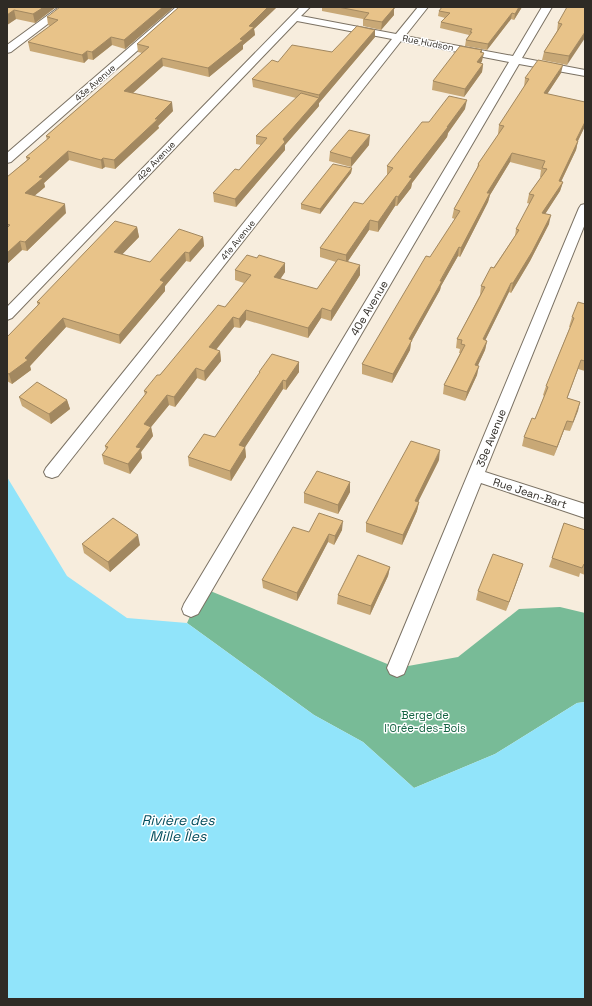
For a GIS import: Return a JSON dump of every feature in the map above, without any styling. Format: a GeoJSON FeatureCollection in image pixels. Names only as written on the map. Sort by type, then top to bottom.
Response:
{"type":"FeatureCollection","features":[{"type":"Feature","properties":{"kind":"street"},"geometry":{"type":"LineString","coordinates":[[7,50],[65,7]]}},
{"type":"Feature","properties":{"kind":"street","name":"43e Avenue"},"geometry":{"type":"LineString","coordinates":[[7,159],[182,7]]}},
{"type":"Feature","properties":{"kind":"street","name":"42e Avenue"},"geometry":{"type":"LineString","coordinates":[[7,315],[305,7]]}},
{"type":"Feature","properties":{"kind":"street","name":"41e Avenue"},"geometry":{"type":"LineString","coordinates":[[52,472],[423,7]]}},
{"type":"Feature","properties":{"kind":"street","name":"40e Avenue"},"geometry":{"type":"LineString","coordinates":[[191,609],[547,7]]}},
{"type":"Feature","properties":{"kind":"street","name":"Rue Hudson"},"geometry":{"type":"LineString","coordinates":[[294,18],[585,73]]}},
{"type":"Feature","properties":{"kind":"street","name":"39e Avenue"},"geometry":{"type":"LineString","coordinates":[[397,668],[585,208]]}},
{"type":"Feature","properties":{"kind":"street","name":"Rue Jean-Bart"},"geometry":{"type":"LineString","coordinates":[[476,475],[585,511]]}},
{"type":"Feature","properties":{"kind":"green space","name":"Berge de l'Orée-des-Bois"},"geometry":{"type":"Polygon","coordinates":[[[203,588],[397,668],[458,657],[519,609],[560,607],[585,613],[585,702],[577,703],[495,754],[414,788],[363,742],[314,715],[187,623],[203,588]]]}},
{"type":"Feature","properties":{"kind":"water","name":"Rivière des Mille Îles"},"geometry":{"type":"Polygon","coordinates":[[[7,477],[67,576],[127,618],[187,623],[314,715],[363,742],[414,788],[495,754],[577,703],[585,702],[585,999],[7,999],[7,477]]]}},
{"type":"Feature","properties":{"kind":"building"},"geometry":{"type":"Polygon","coordinates":[[[7,7],[44,7],[33,14],[14,10],[7,15],[7,7]]]}},
{"type":"Feature","properties":{"kind":"building"},"geometry":{"type":"Polygon","coordinates":[[[60,7],[163,7],[124,40],[111,37],[92,52],[87,51],[82,55],[28,42],[58,20],[47,17],[60,7]]]}},
{"type":"Feature","properties":{"kind":"building"},"geometry":{"type":"Polygon","coordinates":[[[179,7],[268,7],[249,26],[254,27],[240,39],[243,40],[208,68],[162,58],[124,91],[172,102],[155,119],[158,119],[114,160],[103,158],[101,160],[68,151],[39,177],[43,178],[25,193],[65,204],[25,242],[20,241],[7,253],[7,228],[10,225],[7,224],[7,177],[30,158],[26,157],[50,137],[46,136],[149,47],[137,44],[179,7]]]}},
{"type":"Feature","properties":{"kind":"building"},"geometry":{"type":"Polygon","coordinates":[[[338,7],[394,8],[382,22],[364,19],[369,13],[338,7]]]}},
{"type":"Feature","properties":{"kind":"building"},"geometry":{"type":"Polygon","coordinates":[[[442,7],[519,7],[515,14],[512,13],[488,44],[466,40],[472,32],[470,32],[472,29],[441,22],[450,13],[439,11],[442,7]]]}},
{"type":"Feature","properties":{"kind":"building"},"geometry":{"type":"Polygon","coordinates":[[[567,7],[585,7],[585,32],[569,56],[544,52],[562,24],[558,23],[567,7]]]}},
{"type":"Feature","properties":{"kind":"building"},"geometry":{"type":"Polygon","coordinates":[[[357,26],[375,30],[319,95],[252,79],[272,60],[278,62],[292,45],[332,52],[357,26]]]}},
{"type":"Feature","properties":{"kind":"building"},"geometry":{"type":"Polygon","coordinates":[[[460,46],[482,50],[480,52],[484,53],[477,62],[483,64],[465,89],[433,81],[460,46]]]}},
{"type":"Feature","properties":{"kind":"building"},"geometry":{"type":"Polygon","coordinates":[[[538,60],[563,65],[544,93],[585,102],[585,122],[576,140],[578,141],[559,181],[563,182],[542,213],[551,215],[532,252],[513,283],[511,283],[483,339],[487,341],[475,365],[479,366],[467,392],[444,385],[465,345],[461,344],[462,340],[457,339],[485,287],[481,286],[491,267],[494,268],[519,230],[516,229],[534,195],[529,194],[547,169],[542,168],[545,161],[512,153],[487,193],[490,193],[461,248],[459,247],[440,281],[442,281],[409,339],[412,340],[393,374],[362,364],[426,256],[430,257],[460,211],[454,209],[479,165],[478,164],[504,126],[499,125],[529,79],[525,78],[538,60]]]}},
{"type":"Feature","properties":{"kind":"building"},"geometry":{"type":"Polygon","coordinates":[[[301,93],[319,98],[283,139],[285,142],[235,199],[213,193],[235,169],[239,170],[267,138],[256,136],[301,93]]]}},
{"type":"Feature","properties":{"kind":"building"},"geometry":{"type":"Polygon","coordinates":[[[449,96],[467,100],[409,177],[412,178],[398,197],[396,196],[378,222],[370,220],[346,255],[320,248],[354,202],[363,204],[393,168],[387,166],[422,122],[429,122],[449,96]]]}},
{"type":"Feature","properties":{"kind":"building"},"geometry":{"type":"Polygon","coordinates":[[[349,130],[370,135],[351,158],[330,152],[349,130]]]}},
{"type":"Feature","properties":{"kind":"building"},"geometry":{"type":"Polygon","coordinates":[[[333,164],[352,168],[320,209],[301,204],[333,164]]]}},
{"type":"Feature","properties":{"kind":"building"},"geometry":{"type":"Polygon","coordinates":[[[115,221],[137,227],[114,252],[150,262],[179,229],[203,237],[189,253],[185,252],[160,280],[164,282],[119,335],[63,318],[25,358],[28,360],[9,374],[7,373],[7,337],[40,303],[37,302],[115,221]]]}},
{"type":"Feature","properties":{"kind":"building"},"geometry":{"type":"Polygon","coordinates":[[[247,255],[257,258],[259,255],[285,263],[274,277],[317,289],[338,259],[360,265],[331,311],[322,308],[308,328],[246,310],[239,319],[233,317],[209,347],[220,351],[204,371],[196,368],[174,397],[167,395],[144,424],[151,427],[136,447],[141,448],[128,464],[102,455],[108,447],[105,446],[147,392],[144,391],[157,375],[160,375],[218,305],[225,307],[251,275],[235,270],[247,255]]]}},
{"type":"Feature","properties":{"kind":"building"},"geometry":{"type":"Polygon","coordinates":[[[578,302],[585,304],[585,361],[581,360],[567,398],[580,402],[573,422],[567,421],[557,447],[524,437],[532,418],[535,419],[548,387],[546,386],[574,318],[572,317],[578,302]]]}},
{"type":"Feature","properties":{"kind":"building"},"geometry":{"type":"Polygon","coordinates":[[[272,354],[299,362],[286,381],[283,380],[239,445],[245,447],[230,471],[188,457],[204,434],[215,437],[272,354]]]}},
{"type":"Feature","properties":{"kind":"building"},"geometry":{"type":"Polygon","coordinates":[[[37,382],[67,400],[49,414],[19,397],[37,382]]]}},
{"type":"Feature","properties":{"kind":"building"},"geometry":{"type":"Polygon","coordinates":[[[411,441],[440,450],[415,501],[419,502],[403,535],[366,523],[411,441]]]}},
{"type":"Feature","properties":{"kind":"building"},"geometry":{"type":"Polygon","coordinates":[[[317,471],[350,482],[338,505],[304,493],[317,471]]]}},
{"type":"Feature","properties":{"kind":"building"},"geometry":{"type":"Polygon","coordinates":[[[319,513],[343,521],[335,536],[329,534],[297,593],[262,580],[293,527],[309,532],[319,513]]]}},
{"type":"Feature","properties":{"kind":"building"},"geometry":{"type":"Polygon","coordinates":[[[113,518],[138,535],[108,562],[82,544],[113,518]]]}},
{"type":"Feature","properties":{"kind":"building"},"geometry":{"type":"Polygon","coordinates":[[[564,523],[585,530],[585,564],[582,568],[552,558],[564,523]]]}},
{"type":"Feature","properties":{"kind":"building"},"geometry":{"type":"Polygon","coordinates":[[[493,554],[523,564],[509,602],[478,591],[493,554]]]}},
{"type":"Feature","properties":{"kind":"building"},"geometry":{"type":"Polygon","coordinates":[[[358,555],[390,567],[371,606],[338,595],[358,555]]]}}]}
